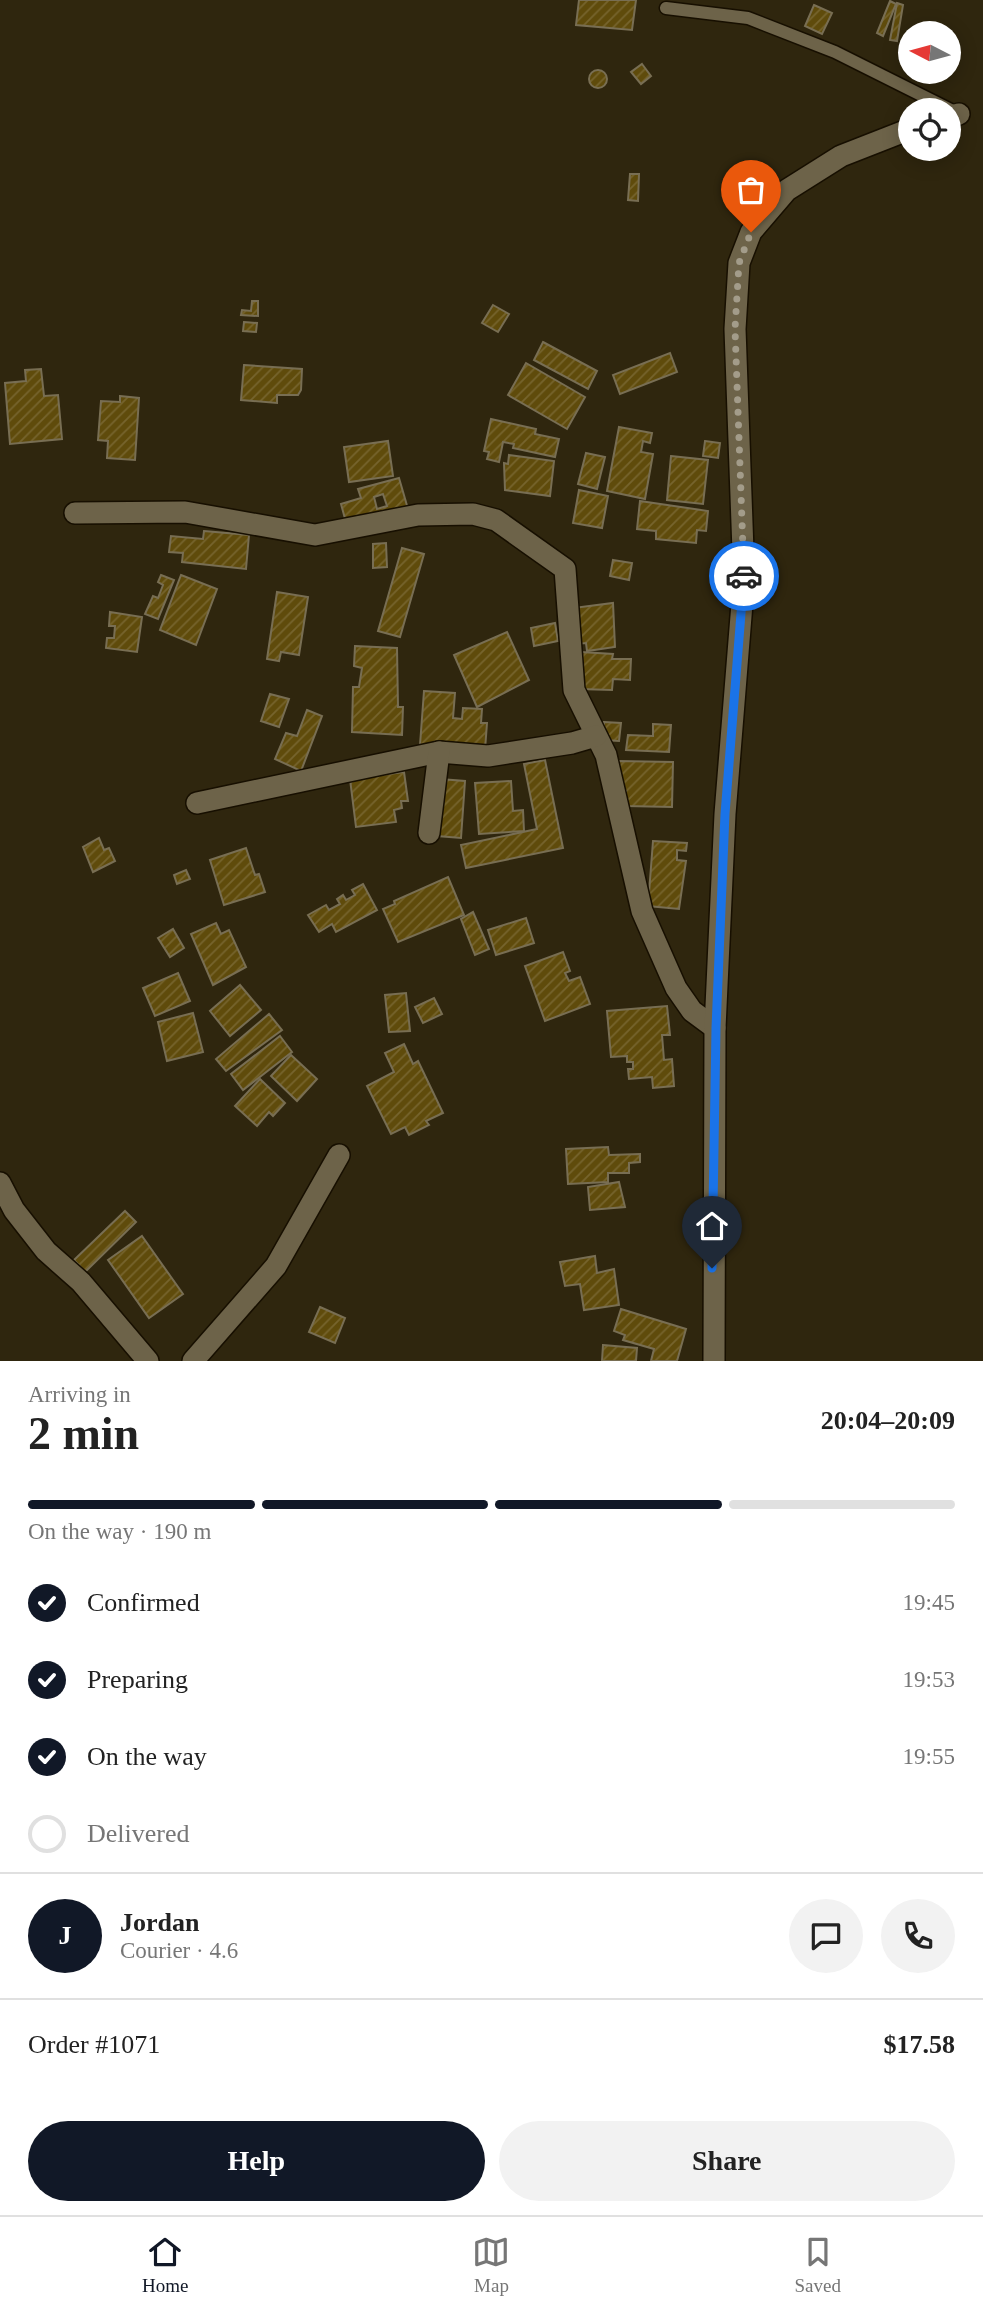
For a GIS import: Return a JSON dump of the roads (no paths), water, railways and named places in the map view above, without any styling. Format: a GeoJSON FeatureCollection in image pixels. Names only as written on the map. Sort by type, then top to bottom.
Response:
{"type":"FeatureCollection","features":[{"type":"Feature","properties":{"kind":"street"},"geometry":{"type":"LineString","coordinates":[[714,1361],[716,1028],[725,814],[744,579],[735,329],[739,263],[751,232],[788,190],[841,156],[898,134]]}},
{"type":"Feature","properties":{"kind":"street"},"geometry":{"type":"LineString","coordinates":[[75,513],[185,512],[315,535],[418,515],[473,514],[496,520],[565,569],[574,690],[606,755],[642,911],[676,988],[692,1011],[716,1028]]}},
{"type":"Feature","properties":{"kind":"street"},"geometry":{"type":"LineString","coordinates":[[197,803],[439,752],[488,756],[572,743],[596,736]]}},
{"type":"Feature","properties":{"kind":"street"},"geometry":{"type":"LineString","coordinates":[[429,834],[439,752]]}},
{"type":"Feature","properties":{"kind":"street"},"geometry":{"type":"LineString","coordinates":[[193,1361],[276,1266],[339,1155]]}},
{"type":"Feature","properties":{"kind":"street"},"geometry":{"type":"LineString","coordinates":[[0,1184],[15,1210],[47,1251],[81,1282],[148,1361]]}},
{"type":"Feature","properties":{"kind":"lane"},"geometry":{"type":"LineString","coordinates":[[666,8],[748,18],[835,52],[921,98]]}}]}
